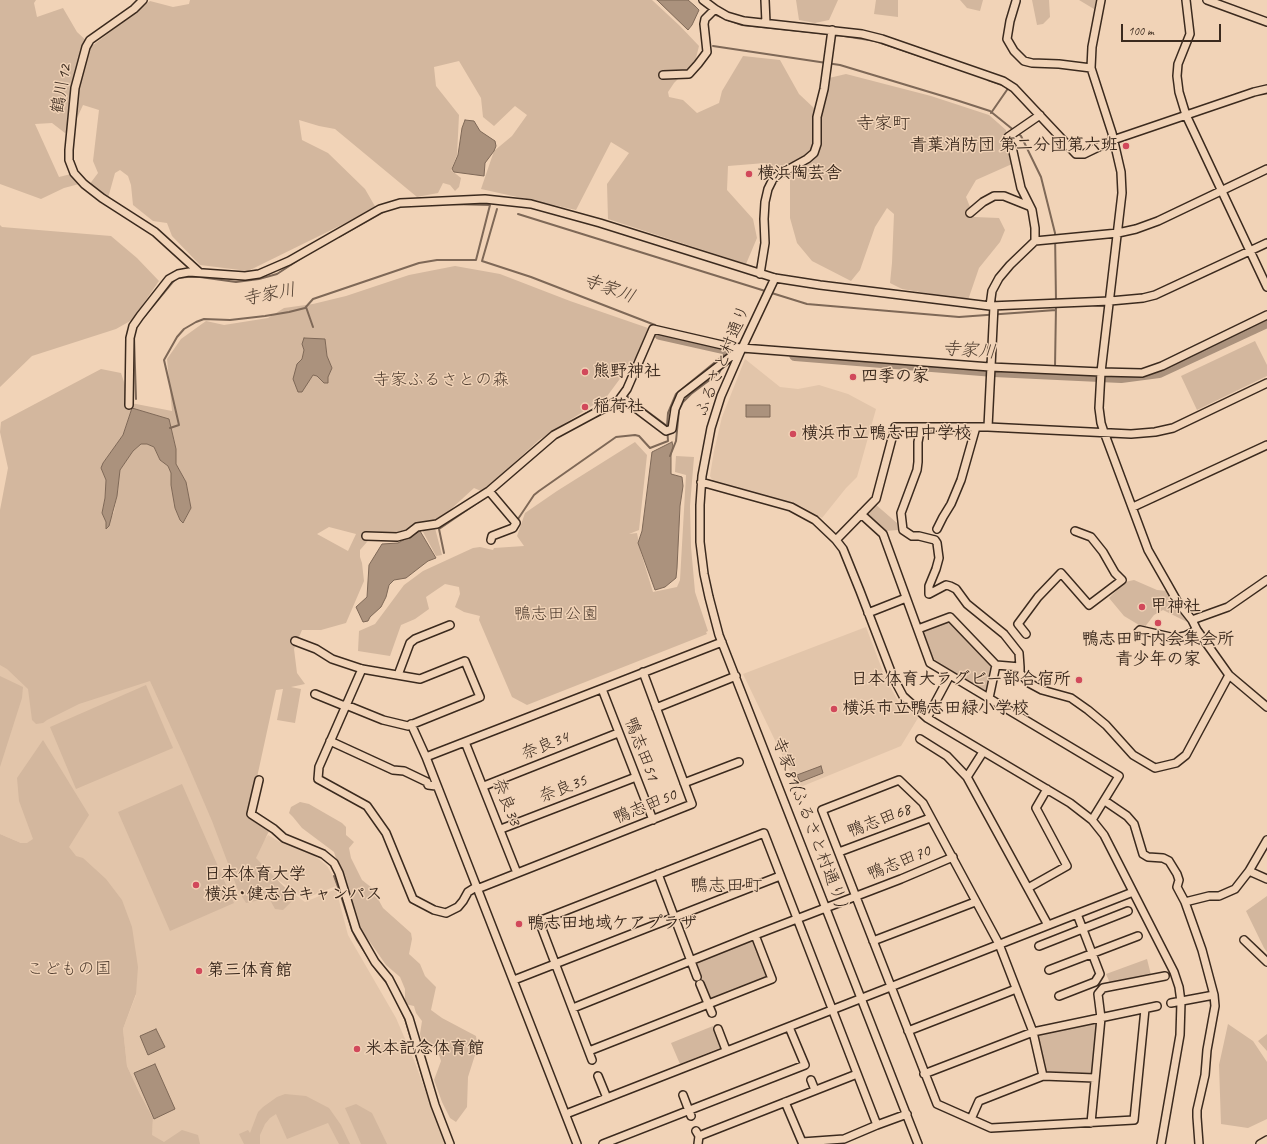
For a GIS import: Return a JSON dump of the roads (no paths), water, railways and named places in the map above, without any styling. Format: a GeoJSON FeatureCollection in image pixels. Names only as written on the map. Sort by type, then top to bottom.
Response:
{"type":"FeatureCollection","features":[{"type":"Feature","properties":{"kind":"street","name":"鶴川12"},"geometry":{"type":"LineString","coordinates":[[143,0],[134,9],[90,40],[86,47],[77,81],[69,160],[71,167],[79,179],[102,198],[155,232],[199,272]]}},
{"type":"Feature","properties":{"kind":"street"},"geometry":{"type":"LineString","coordinates":[[703,0],[727,16],[744,21],[862,34],[882,39],[994,77],[1014,88],[1076,154],[1084,154],[1113,140],[1254,92],[1267,89]]}},
{"type":"Feature","properties":{"kind":"street"},"geometry":{"type":"LineString","coordinates":[[765,0],[766,23]]}},
{"type":"Feature","properties":{"kind":"street"},"geometry":{"type":"LineString","coordinates":[[1100,0],[1090,59],[1091,68],[1113,140],[1122,182],[1118,233],[1101,372],[1100,408],[1104,432],[1148,550],[1177,601],[1192,620],[1197,630],[1228,675],[1267,707]]}},
{"type":"Feature","properties":{"kind":"street"},"geometry":{"type":"LineString","coordinates":[[1186,0],[1190,34],[1178,64],[1177,76],[1179,92],[1186,115],[1267,287]]}},
{"type":"Feature","properties":{"kind":"street"},"geometry":{"type":"LineString","coordinates":[[1207,0],[1267,22]]}},
{"type":"Feature","properties":{"kind":"street"},"geometry":{"type":"LineString","coordinates":[[1016,1],[1010,21],[1007,39],[1014,51],[1024,61],[1091,68]]}},
{"type":"Feature","properties":{"kind":"street"},"geometry":{"type":"LineString","coordinates":[[663,76],[689,74],[698,64],[707,52],[704,24],[705,19],[715,9]]}},
{"type":"Feature","properties":{"kind":"street"},"geometry":{"type":"LineString","coordinates":[[760,274],[765,243],[765,202],[770,184],[773,179],[780,174],[807,159],[814,153],[817,144],[817,117],[824,89],[832,30]]}},
{"type":"Feature","properties":{"kind":"street"},"geometry":{"type":"LineString","coordinates":[[1035,241],[1035,228],[1032,210],[1022,188],[1012,147],[1008,142],[1008,137],[1040,115]]}},
{"type":"Feature","properties":{"kind":"street"},"geometry":{"type":"LineString","coordinates":[[988,428],[992,291],[999,278],[1010,265],[1035,241],[1118,233],[1136,229],[1158,221],[1267,169]]}},
{"type":"Feature","properties":{"kind":"street"},"geometry":{"type":"LineString","coordinates":[[970,213],[983,202],[994,196],[1004,196],[1029,206]]}},
{"type":"Feature","properties":{"kind":"street"},"geometry":{"type":"LineString","coordinates":[[129,405],[130,338],[134,326],[140,316],[169,279],[183,272],[245,276],[259,274],[289,261],[380,209],[400,203],[486,199],[531,204],[775,278],[992,306],[1110,301],[1143,298],[1155,295],[1267,243]]}},
{"type":"Feature","properties":{"kind":"street","name":"ふるさと村通り"},"geometry":{"type":"LineString","coordinates":[[700,505],[701,482],[712,424],[742,348],[775,278]]}},
{"type":"Feature","properties":{"kind":"street"},"geometry":{"type":"LineString","coordinates":[[366,536],[397,537],[408,534],[416,528],[437,524],[489,491],[554,435],[621,397],[631,382],[653,329],[731,347],[742,348],[990,367],[1142,373],[1162,366],[1267,315]]}},
{"type":"Feature","properties":{"kind":"street"},"geometry":{"type":"LineString","coordinates":[[621,397],[666,431],[672,429],[675,409],[681,395],[742,348]]}},
{"type":"Feature","properties":{"kind":"street"},"geometry":{"type":"LineString","coordinates":[[836,540],[876,499],[895,427],[976,427],[1130,434],[1155,432],[1172,428],[1267,383]]}},
{"type":"Feature","properties":{"kind":"street"},"geometry":{"type":"LineString","coordinates":[[921,427],[918,442],[917,470],[901,519],[903,530],[912,536],[935,540],[937,543],[939,558],[929,586],[929,594],[946,585],[956,590],[967,604],[1004,634],[1019,653],[1020,673],[1029,683],[1042,690],[1071,698],[1106,725],[1133,755],[1155,768],[1176,763],[1186,755],[1228,675]]}},
{"type":"Feature","properties":{"kind":"street"},"geometry":{"type":"LineString","coordinates":[[937,529],[961,480],[976,427]]}},
{"type":"Feature","properties":{"kind":"street"},"geometry":{"type":"LineString","coordinates":[[1133,507],[1267,445]]}},
{"type":"Feature","properties":{"kind":"street"},"geometry":{"type":"LineString","coordinates":[[701,482],[797,510],[815,520],[836,540],[843,549],[899,690],[903,696],[928,718],[1070,803],[1092,820],[1106,839],[1174,972],[1182,1002],[1180,1035],[1161,1144]]}},
{"type":"Feature","properties":{"kind":"street"},"geometry":{"type":"LineString","coordinates":[[489,491],[516,523],[513,528],[492,536],[491,540]]}},
{"type":"Feature","properties":{"kind":"street","name":"寺家81(ふるさと村通り)"},"geometry":{"type":"LineString","coordinates":[[700,505],[700,542],[704,574],[722,642],[918,1144]]}},
{"type":"Feature","properties":{"kind":"street"},"geometry":{"type":"LineString","coordinates":[[861,514],[883,534],[930,663],[1119,776],[1092,820]]}},
{"type":"Feature","properties":{"kind":"street"},"geometry":{"type":"LineString","coordinates":[[1026,634],[1018,624],[1038,597],[1062,573],[1089,605],[1122,580],[1115,573],[1103,552],[1091,537],[1075,531]]}},
{"type":"Feature","properties":{"kind":"street"},"geometry":{"type":"LineString","coordinates":[[1192,620],[1228,607],[1267,580]]}},
{"type":"Feature","properties":{"kind":"street"},"geometry":{"type":"LineString","coordinates":[[868,613],[906,598]]}},
{"type":"Feature","properties":{"kind":"street"},"geometry":{"type":"LineString","coordinates":[[918,629],[950,618],[996,665],[1020,667]]}},
{"type":"Feature","properties":{"kind":"street"},"geometry":{"type":"LineString","coordinates":[[398,675],[410,643],[415,639],[450,626]]}},
{"type":"Feature","properties":{"kind":"street"},"geometry":{"type":"LineString","coordinates":[[1138,632],[1140,630],[1175,638],[1185,636],[1197,630]]}},
{"type":"Feature","properties":{"kind":"street"},"geometry":{"type":"LineString","coordinates":[[295,641],[316,649],[332,659],[362,669],[420,679],[465,661],[480,697],[408,726],[383,720],[315,694]]}},
{"type":"Feature","properties":{"kind":"street"},"geometry":{"type":"LineString","coordinates":[[426,757],[722,642]]}},
{"type":"Feature","properties":{"kind":"street"},"geometry":{"type":"LineString","coordinates":[[989,698],[996,665]]}},
{"type":"Feature","properties":{"kind":"street"},"geometry":{"type":"LineString","coordinates":[[362,669],[319,767],[318,779],[367,806],[386,833],[413,899],[434,910],[446,913],[458,907],[468,892],[477,888]]}},
{"type":"Feature","properties":{"kind":"street","name":"鴨志田50"},"geometry":{"type":"LineString","coordinates":[[477,888],[692,804],[643,672]]}},
{"type":"Feature","properties":{"kind":"street"},"geometry":{"type":"LineString","coordinates":[[928,718],[950,675]]}},
{"type":"Feature","properties":{"kind":"street"},"geometry":{"type":"LineString","coordinates":[[656,708],[736,676]]}},
{"type":"Feature","properties":{"kind":"street","name":"鴨志田51"},"geometry":{"type":"LineString","coordinates":[[602,689],[653,820]]}},
{"type":"Feature","properties":{"kind":"street"},"geometry":{"type":"LineString","coordinates":[[411,724],[426,757],[436,786],[514,980],[577,1144]]}},
{"type":"Feature","properties":{"kind":"street","name":"奈良34"},"geometry":{"type":"LineString","coordinates":[[484,786],[618,733]]}},
{"type":"Feature","properties":{"kind":"street"},"geometry":{"type":"LineString","coordinates":[[920,739],[947,756],[967,777],[1048,925]]}},
{"type":"Feature","properties":{"kind":"street"},"geometry":{"type":"LineString","coordinates":[[330,741],[393,770],[404,771],[427,782],[428,785],[436,786]]}},
{"type":"Feature","properties":{"kind":"street","name":"奈良33"},"geometry":{"type":"LineString","coordinates":[[465,742],[484,786],[517,873]]}},
{"type":"Feature","properties":{"kind":"street"},"geometry":{"type":"LineString","coordinates":[[967,777],[983,752]]}},
{"type":"Feature","properties":{"kind":"street"},"geometry":{"type":"LineString","coordinates":[[684,783],[739,762]]}},
{"type":"Feature","properties":{"kind":"street","name":"奈良35"},"geometry":{"type":"LineString","coordinates":[[501,829],[636,777]]}},
{"type":"Feature","properties":{"kind":"street"},"geometry":{"type":"LineString","coordinates":[[259,780],[251,814],[284,838],[323,854],[334,863],[339,873],[356,929],[375,962],[389,979],[409,1018],[436,1105],[450,1144]]}},
{"type":"Feature","properties":{"kind":"street"},"geometry":{"type":"LineString","coordinates":[[1043,1076],[1033,1032],[999,944],[923,803],[899,780],[822,810],[936,1104],[991,1128],[1134,1120],[1145,1009]]}},
{"type":"Feature","properties":{"kind":"street"},"geometry":{"type":"LineString","coordinates":[[1028,888],[1067,866],[1036,808],[1047,789]]}},
{"type":"Feature","properties":{"kind":"street"},"geometry":{"type":"LineString","coordinates":[[1105,801],[1127,816],[1134,824],[1144,854],[1148,857],[1163,858],[1168,861],[1177,874],[1179,880],[1177,887],[1185,902],[1202,950],[1214,995],[1215,1006],[1206,1050],[1204,1075],[1197,1117],[1199,1144]]}},
{"type":"Feature","properties":{"kind":"street","name":"鴨志田68"},"geometry":{"type":"LineString","coordinates":[[839,852],[930,818]]}},
{"type":"Feature","properties":{"kind":"street"},"geometry":{"type":"LineString","coordinates":[[592,1060],[539,921],[764,833],[877,1125]]}},
{"type":"Feature","properties":{"kind":"street"},"geometry":{"type":"LineString","coordinates":[[1185,902],[1208,896],[1219,896],[1235,889],[1249,871],[1267,840]]}},
{"type":"Feature","properties":{"kind":"street","name":"鴨志田70"},"geometry":{"type":"LineString","coordinates":[[573,1008],[691,960],[953,858]]}},
{"type":"Feature","properties":{"kind":"street"},"geometry":{"type":"LineString","coordinates":[[1249,871],[1267,879]]}},
{"type":"Feature","properties":{"kind":"street"},"geometry":{"type":"LineString","coordinates":[[658,874],[697,976]]}},
{"type":"Feature","properties":{"kind":"street"},"geometry":{"type":"LineString","coordinates":[[514,980],[780,876]]}},
{"type":"Feature","properties":{"kind":"street"},"geometry":{"type":"LineString","coordinates":[[566,1114],[726,1050],[833,1010],[1133,892]]}},
{"type":"Feature","properties":{"kind":"street"},"geometry":{"type":"LineString","coordinates":[[873,941],[975,902]]}},
{"type":"Feature","properties":{"kind":"street"},"geometry":{"type":"LineString","coordinates":[[1039,946],[1128,910]]}},
{"type":"Feature","properties":{"kind":"street"},"geometry":{"type":"LineString","coordinates":[[1059,996],[1095,982],[1100,974],[1077,914]]}},
{"type":"Feature","properties":{"kind":"street"},"geometry":{"type":"LineString","coordinates":[[589,1051],[772,979],[755,935]]}},
{"type":"Feature","properties":{"kind":"street"},"geometry":{"type":"LineString","coordinates":[[1049,970],[1138,936]]}},
{"type":"Feature","properties":{"kind":"street"},"geometry":{"type":"LineString","coordinates":[[1244,940],[1267,962]]}},
{"type":"Feature","properties":{"kind":"street"},"geometry":{"type":"LineString","coordinates":[[1091,1122],[1101,1018],[1098,994],[1103,988],[1165,976]]}},
{"type":"Feature","properties":{"kind":"street"},"geometry":{"type":"LineString","coordinates":[[700,984],[712,1013]]}},
{"type":"Feature","properties":{"kind":"street"},"geometry":{"type":"LineString","coordinates":[[908,1031],[1016,989]]}},
{"type":"Feature","properties":{"kind":"street"},"geometry":{"type":"LineString","coordinates":[[1171,1004],[1214,995]]}},
{"type":"Feature","properties":{"kind":"street"},"geometry":{"type":"LineString","coordinates":[[924,1074],[1033,1032],[1157,1006]]}},
{"type":"Feature","properties":{"kind":"street"},"geometry":{"type":"LineString","coordinates":[[604,1144],[690,1114],[806,1068],[789,1027]]}},
{"type":"Feature","properties":{"kind":"street"},"geometry":{"type":"LineString","coordinates":[[718,1029],[726,1050]]}},
{"type":"Feature","properties":{"kind":"street"},"geometry":{"type":"LineString","coordinates":[[698,1144],[698,1133],[785,1102],[857,1074]]}},
{"type":"Feature","properties":{"kind":"street"},"geometry":{"type":"LineString","coordinates":[[598,1076],[607,1098]]}},
{"type":"Feature","properties":{"kind":"street"},"geometry":{"type":"LineString","coordinates":[[971,1119],[979,1101],[1043,1076],[1095,1078]]}},
{"type":"Feature","properties":{"kind":"street"},"geometry":{"type":"LineString","coordinates":[[811,1080],[815,1090]]}},
{"type":"Feature","properties":{"kind":"street"},"geometry":{"type":"LineString","coordinates":[[683,1095],[690,1114]]}},
{"type":"Feature","properties":{"kind":"street"},"geometry":{"type":"LineString","coordinates":[[785,1102],[802,1142],[844,1140],[877,1125],[907,1114]]}},
{"type":"Feature","properties":{"kind":"street"},"geometry":{"type":"LineString","coordinates":[[1260,1144],[1267,1140]]}},
{"type":"Feature","properties":{"kind":"waterway"},"geometry":{"type":"LineString","coordinates":[[716,15],[724,18]]}},
{"type":"Feature","properties":{"kind":"waterway"},"geometry":{"type":"LineString","coordinates":[[728,20],[742,25],[838,35],[875,41],[976,75]]}},
{"type":"Feature","properties":{"kind":"waterway"},"geometry":{"type":"LineString","coordinates":[[713,46],[840,65],[990,111],[1021,136],[1041,177],[1055,233],[1056,301]]}},
{"type":"Feature","properties":{"kind":"waterway"},"geometry":{"type":"LineString","coordinates":[[988,80],[1005,86]]}},
{"type":"Feature","properties":{"kind":"waterway"},"geometry":{"type":"LineString","coordinates":[[991,113],[1009,87]]}},
{"type":"Feature","properties":{"kind":"waterway"},"geometry":{"type":"LineString","coordinates":[[449,204],[490,205],[476,260]]}},
{"type":"Feature","properties":{"kind":"waterway"},"geometry":{"type":"LineString","coordinates":[[482,261],[497,209]]}},
{"type":"Feature","properties":{"kind":"waterway"},"geometry":{"type":"LineString","coordinates":[[339,237],[387,210]]}},
{"type":"Feature","properties":{"kind":"waterway"},"geometry":{"type":"LineString","coordinates":[[518,214],[807,304],[959,317],[1056,310]]}},
{"type":"Feature","properties":{"kind":"waterway"},"geometry":{"type":"LineString","coordinates":[[143,318],[176,278],[200,277],[236,282],[259,279],[277,274],[303,257]]}},
{"type":"Feature","properties":{"kind":"waterway","name":"寺家川"},"geometry":{"type":"LineString","coordinates":[[170,428],[179,425],[164,360],[177,337],[184,329],[196,322],[204,319],[230,320],[289,312],[305,308],[313,299],[419,263],[437,260],[475,260]]}},
{"type":"Feature","properties":{"kind":"waterway","name":"寺家川"},"geometry":{"type":"LineString","coordinates":[[482,261],[531,277],[655,325]]}},
{"type":"Feature","properties":{"kind":"waterway"},"geometry":{"type":"LineString","coordinates":[[1055,367],[1056,306]]}},
{"type":"Feature","properties":{"kind":"waterway"},"geometry":{"type":"LineString","coordinates":[[306,307],[313,327]]}},
{"type":"Feature","properties":{"kind":"waterway","name":"寺家川"},"geometry":{"type":"LineString","coordinates":[[795,355],[994,371],[1121,377],[1159,372],[1267,322]]}},
{"type":"Feature","properties":{"kind":"waterway","name":"寺家川"},"geometry":{"type":"LineString","coordinates":[[660,334],[727,349]]}},
{"type":"Feature","properties":{"kind":"waterway"},"geometry":{"type":"LineString","coordinates":[[134,336],[136,399]]}},
{"type":"Feature","properties":{"kind":"waterway"},"geometry":{"type":"LineString","coordinates":[[518,519],[534,495],[616,437],[639,436],[650,448],[668,441],[668,413],[676,394],[730,350]]}},
{"type":"Feature","properties":{"kind":"waterway"},"geometry":{"type":"LineString","coordinates":[[670,456],[676,441],[679,410],[683,402],[691,394],[719,373],[722,367]]}},
{"type":"Feature","properties":{"kind":"waterway"},"geometry":{"type":"LineString","coordinates":[[595,417],[621,405],[628,397],[667,426]]}},
{"type":"Feature","properties":{"kind":"waterway"},"geometry":{"type":"LineString","coordinates":[[444,553],[439,529],[489,495]]}},
{"type":"Feature","properties":{"kind":"waterway"},"geometry":{"type":"LineString","coordinates":[[334,876],[338,887]]}},
{"type":"Feature","properties":{"kind":"waterway"},"geometry":{"type":"LineString","coordinates":[[341,896],[352,930],[357,940],[377,971],[389,986]]}},
{"type":"Feature","properties":{"kind":"waterway"},"geometry":{"type":"LineString","coordinates":[[398,1004],[405,1019],[428,1094]]}},
{"type":"Feature","properties":{"kind":"place","name":"青葉消防団 第二分団第六班"},"geometry":{"type":"Point","coordinates":[1126,146]}},
{"type":"Feature","properties":{"kind":"place","name":"横浜陶芸舎"},"geometry":{"type":"Point","coordinates":[749,174]}},
{"type":"Feature","properties":{"kind":"place","name":"熊野神社"},"geometry":{"type":"Point","coordinates":[585,372]}},
{"type":"Feature","properties":{"kind":"place","name":"四季の家"},"geometry":{"type":"Point","coordinates":[853,377]}},
{"type":"Feature","properties":{"kind":"place","name":"稲荷社"},"geometry":{"type":"Point","coordinates":[585,407]}},
{"type":"Feature","properties":{"kind":"place","name":"横浜市立鴨志田中学校"},"geometry":{"type":"Point","coordinates":[793,434]}},
{"type":"Feature","properties":{"kind":"place","name":"甲神社"},"geometry":{"type":"Point","coordinates":[1142,607]}},
{"type":"Feature","properties":{"kind":"place","name":"鴨志田町内会集会所 青少年の家"},"geometry":{"type":"Point","coordinates":[1158,623]}},
{"type":"Feature","properties":{"kind":"place","name":"日本体育大ラグビー部合宿所"},"geometry":{"type":"Point","coordinates":[1079,680]}},
{"type":"Feature","properties":{"kind":"place","name":"横浜市立鴨志田緑小学校"},"geometry":{"type":"Point","coordinates":[834,709]}},
{"type":"Feature","properties":{"kind":"place","name":"日本体育大学 横浜･健志台キャンパス"},"geometry":{"type":"Point","coordinates":[196,885]}},
{"type":"Feature","properties":{"kind":"place","name":"鴨志田地域ケアプラザ"},"geometry":{"type":"Point","coordinates":[519,924]}},
{"type":"Feature","properties":{"kind":"place","name":"第三体育館"},"geometry":{"type":"Point","coordinates":[199,971]}},
{"type":"Feature","properties":{"kind":"place","name":"米本記念体育館"},"geometry":{"type":"Point","coordinates":[357,1049]}},
{"type":"Feature","properties":{"kind":"district","name":"寺家町"},"geometry":{"type":"Point","coordinates":[883,124]}},
{"type":"Feature","properties":{"kind":"district","name":"鴨志田町"},"geometry":{"type":"Point","coordinates":[726,886]}},
{"type":"Feature","properties":{"kind":"park label","name":"寺家ふるさとの森"},"geometry":{"type":"Point","coordinates":[441,381]}},
{"type":"Feature","properties":{"kind":"park label","name":"鴨志田公園"},"geometry":{"type":"Point","coordinates":[556,615]}},
{"type":"Feature","properties":{"kind":"park label","name":"こどもの国"},"geometry":{"type":"Point","coordinates":[69,970]}}]}
